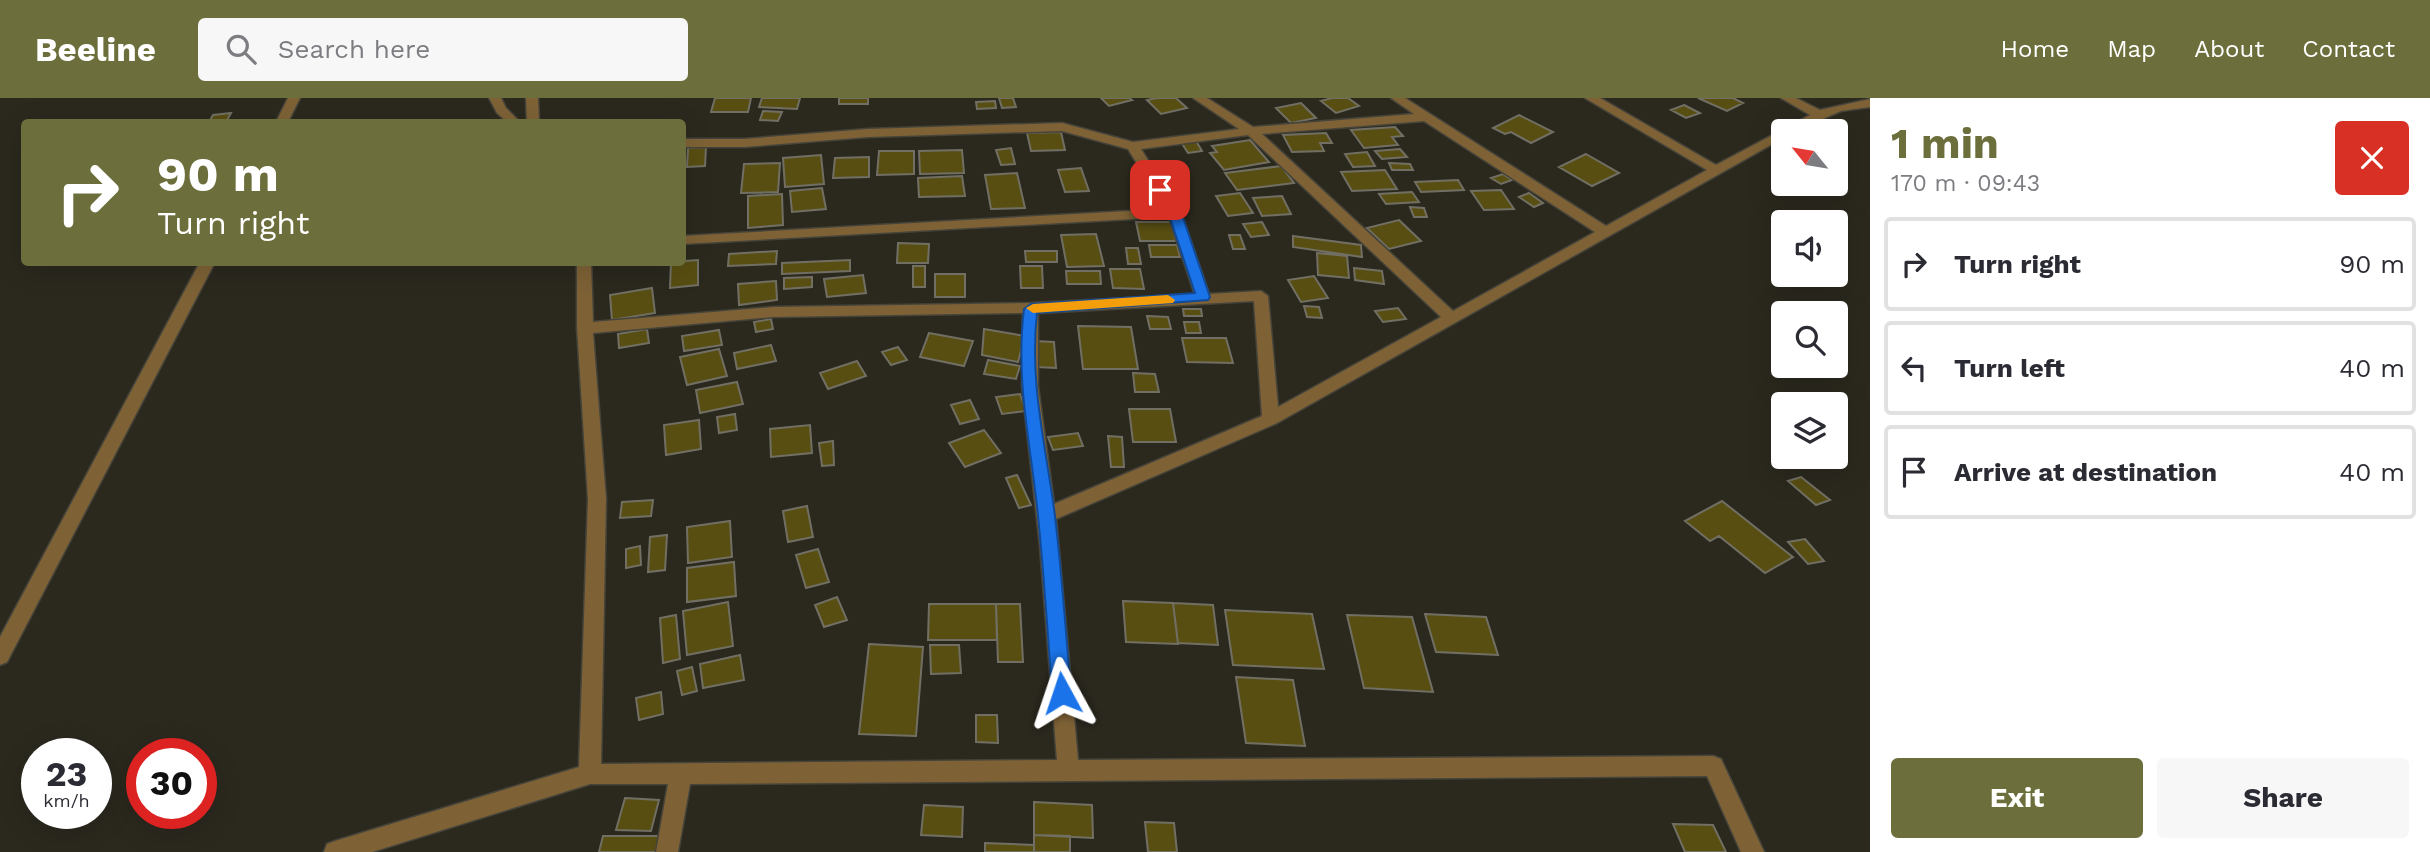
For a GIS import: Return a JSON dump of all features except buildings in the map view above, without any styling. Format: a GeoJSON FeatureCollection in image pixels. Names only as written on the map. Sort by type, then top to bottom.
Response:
{"type":"FeatureCollection","features":[{"type":"Feature","properties":{"kind":"street"},"geometry":{"type":"LineString","coordinates":[[284,119],[295,98]]}},
{"type":"Feature","properties":{"kind":"street"},"geometry":{"type":"LineString","coordinates":[[495,98],[501,110],[511,119]]}},
{"type":"Feature","properties":{"kind":"street"},"geometry":{"type":"LineString","coordinates":[[532,98],[533,119]]}},
{"type":"Feature","properties":{"kind":"street"},"geometry":{"type":"LineString","coordinates":[[1199,98],[1251,131],[1451,318]]}},
{"type":"Feature","properties":{"kind":"street"},"geometry":{"type":"LineString","coordinates":[[1397,98],[1605,232]]}},
{"type":"Feature","properties":{"kind":"street"},"geometry":{"type":"LineString","coordinates":[[1591,98],[1716,170]]}},
{"type":"Feature","properties":{"kind":"street"},"geometry":{"type":"LineString","coordinates":[[1787,98],[1818,114]]}},
{"type":"Feature","properties":{"kind":"street"},"geometry":{"type":"LineString","coordinates":[[1809,119],[1846,105],[1870,103]]}},
{"type":"Feature","properties":{"kind":"street"},"geometry":{"type":"LineString","coordinates":[[686,143],[744,143],[868,133],[1062,127],[1133,146],[1251,131],[1427,117]]}},
{"type":"Feature","properties":{"kind":"street"},"geometry":{"type":"LineString","coordinates":[[1046,515],[1271,419],[1771,140]]}},
{"type":"Feature","properties":{"kind":"street"},"geometry":{"type":"LineString","coordinates":[[1133,146],[1174,212],[1203,297]]}},
{"type":"Feature","properties":{"kind":"street"},"geometry":{"type":"LineString","coordinates":[[686,240],[1174,212]]}},
{"type":"Feature","properties":{"kind":"street"},"geometry":{"type":"LineString","coordinates":[[0,656],[206,266]]}},
{"type":"Feature","properties":{"kind":"street"},"geometry":{"type":"LineString","coordinates":[[584,266],[584,328],[597,499],[590,774]]}},
{"type":"Feature","properties":{"kind":"street"},"geometry":{"type":"LineString","coordinates":[[584,328],[773,313],[1031,309],[1203,297],[1261,296],[1271,419]]}},
{"type":"Feature","properties":{"kind":"street"},"geometry":{"type":"LineString","coordinates":[[1031,309],[1026,347],[1028,391],[1046,515],[1068,769]]}},
{"type":"Feature","properties":{"kind":"street"},"geometry":{"type":"LineString","coordinates":[[335,852],[590,774],[1713,766],[1753,852]]}},
{"type":"Feature","properties":{"kind":"street"},"geometry":{"type":"LineString","coordinates":[[667,852],[681,775]]}},
{"type":"Feature","properties":{"kind":"slow traffic"},"geometry":{"type":"LineString","coordinates":[[1033,308],[1168,300]]}},
{"type":"Feature","properties":{"kind":"route"},"geometry":{"type":"LineString","coordinates":[[1062,693],[1046,515],[1028,391],[1026,347],[1031,309],[1203,297],[1174,212],[1160,190]]}}]}
